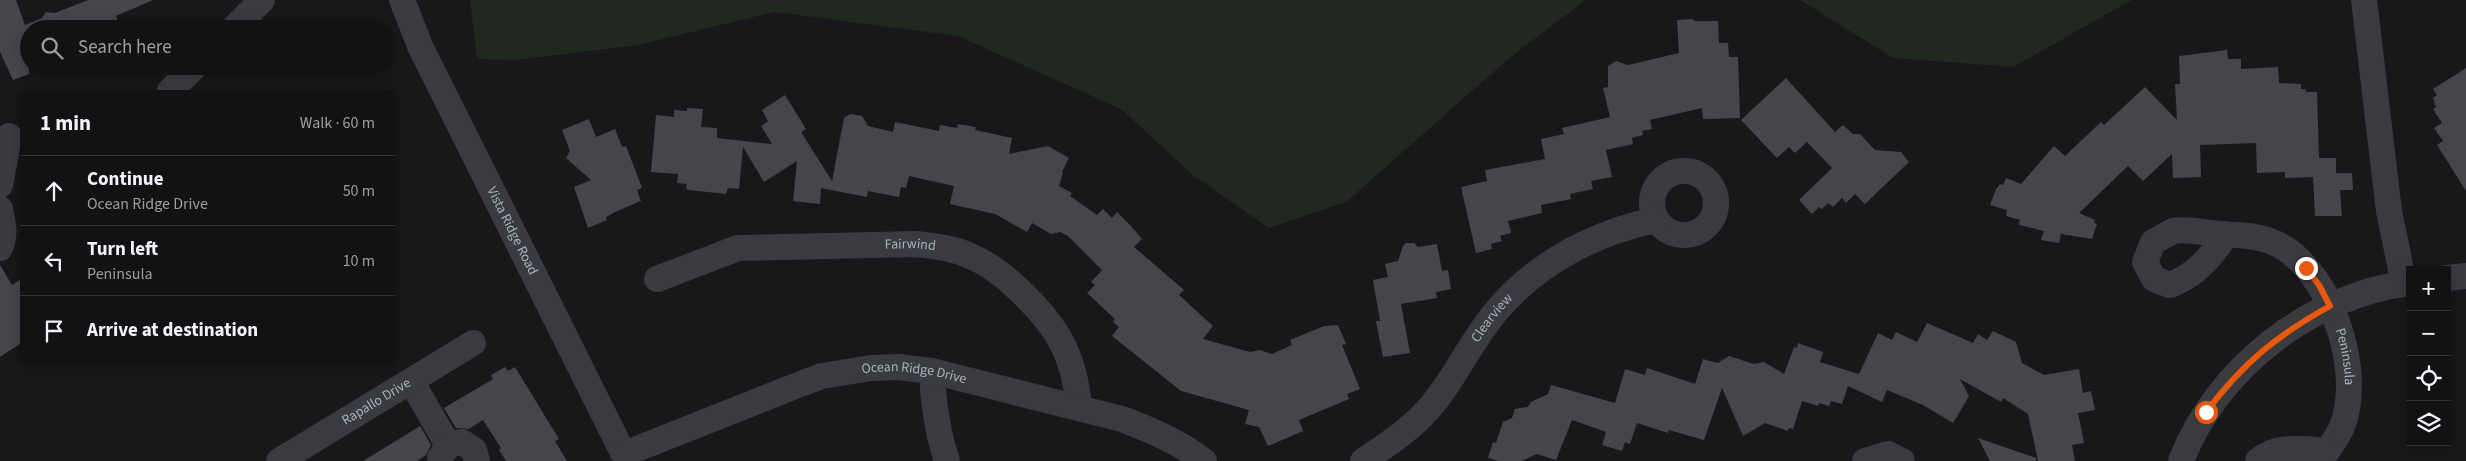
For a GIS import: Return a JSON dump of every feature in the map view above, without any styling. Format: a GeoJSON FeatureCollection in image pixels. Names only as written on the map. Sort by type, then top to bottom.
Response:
{"type":"FeatureCollection","features":[{"type":"Feature","properties":{"kind":"street"},"geometry":{"type":"LineString","coordinates":[[242,20],[262,0]]}},
{"type":"Feature","properties":{"kind":"street","name":"Vista Ridge Road"},"geometry":{"type":"LineString","coordinates":[[402,0],[420,46],[626,457]]}},
{"type":"Feature","properties":{"kind":"street"},"geometry":{"type":"LineString","coordinates":[[2364,0],[2389,211],[2406,279]]}},
{"type":"Feature","properties":{"kind":"street"},"geometry":{"type":"LineString","coordinates":[[171,90],[186,75]]}},
{"type":"Feature","properties":{"kind":"street"},"geometry":{"type":"LineString","coordinates":[[0,185],[10,136]]}},
{"type":"Feature","properties":{"kind":"street"},"geometry":{"type":"LineString","coordinates":[[0,209],[4,226],[3,241],[0,248]]}},
{"type":"Feature","properties":{"kind":"street","name":"Clearview"},"geometry":{"type":"LineString","coordinates":[[1377,457],[1424,414],[1443,390],[1471,343],[1500,307],[1522,285],[1546,266],[1586,243],[1628,226],[1656,220]]}},
{"type":"Feature","properties":{"kind":"street","name":"Peninsula"},"geometry":{"type":"LineString","coordinates":[[2226,234],[2252,235],[2282,247],[2306,268],[2319,285],[2330,306],[2345,348],[2349,376],[2347,407],[2341,429],[2324,456],[2286,449],[2268,452],[2258,461]]}},
{"type":"Feature","properties":{"kind":"street","name":"Fairwind"},"geometry":{"type":"LineString","coordinates":[[657,279],[738,248],[916,244],[939,246],[968,255],[995,270],[1043,313],[1061,338],[1073,366],[1079,408]]}},
{"type":"Feature","properties":{"kind":"street"},"geometry":{"type":"LineString","coordinates":[[2451,278],[2466,276]]}},
{"type":"Feature","properties":{"kind":"street"},"geometry":{"type":"LineString","coordinates":[[2181,461],[2206,412],[2245,365],[2293,326],[2330,306],[2371,291],[2406,283]]}},
{"type":"Feature","properties":{"kind":"street","name":"Rapallo Drive"},"geometry":{"type":"LineString","coordinates":[[280,461],[473,343]]}},
{"type":"Feature","properties":{"kind":"street","name":"Ocean Ridge Drive"},"geometry":{"type":"LineString","coordinates":[[626,457],[822,376],[871,368],[898,367],[932,371],[1122,419],[1150,430],[1191,451],[1204,461]]}},
{"type":"Feature","properties":{"kind":"street"},"geometry":{"type":"LineString","coordinates":[[932,371],[933,403],[940,439],[947,461]]}},
{"type":"Feature","properties":{"kind":"street"},"geometry":{"type":"LineString","coordinates":[[410,381],[444,453],[455,442],[469,444],[474,450],[477,461]]}},
{"type":"Feature","properties":{"kind":"street"},"geometry":{"type":"LineString","coordinates":[[1865,461],[1888,454],[1902,461]]}},
{"type":"Feature","properties":{"kind":"shaded area"},"geometry":{"type":"Polygon","coordinates":[[[470,0],[1586,0],[1507,60],[1346,202],[1269,228],[1194,176],[1121,109],[958,36],[774,12],[638,45],[516,60],[477,59],[470,0]]]}},
{"type":"Feature","properties":{"kind":"shaded area"},"geometry":{"type":"Polygon","coordinates":[[[1800,0],[2132,0],[2013,67],[1893,58],[1800,0]]]}},
{"type":"Feature","properties":{"kind":"building"},"geometry":{"type":"Polygon","coordinates":[[[0,0],[16,0],[23,20],[20,20],[20,75],[26,75],[13,80],[0,52],[0,0]]]}},
{"type":"Feature","properties":{"kind":"building"},"geometry":{"type":"Polygon","coordinates":[[[88,0],[153,0],[116,16],[118,20],[37,20],[42,18],[46,12],[55,13],[88,0]]]}},
{"type":"Feature","properties":{"kind":"building"},"geometry":{"type":"Polygon","coordinates":[[[1693,19],[1694,21],[1718,21],[1719,43],[1728,43],[1729,57],[1738,57],[1740,118],[1703,119],[1702,108],[1650,120],[1652,129],[1642,131],[1643,135],[1632,138],[1633,144],[1606,150],[1612,177],[1591,181],[1593,189],[1570,194],[1571,199],[1541,205],[1542,213],[1508,221],[1511,233],[1500,236],[1502,241],[1491,244],[1492,249],[1476,253],[1461,187],[1487,181],[1485,170],[1545,159],[1541,139],[1564,134],[1562,128],[1610,117],[1603,88],[1608,87],[1608,66],[1616,61],[1628,65],[1679,53],[1677,20],[1693,19]]]}},
{"type":"Feature","properties":{"kind":"building"},"geometry":{"type":"Polygon","coordinates":[[[2227,50],[2228,59],[2241,59],[2241,69],[2278,67],[2279,83],[2301,84],[2301,89],[2305,89],[2306,92],[2317,92],[2319,158],[2336,158],[2336,173],[2352,173],[2353,190],[2340,190],[2342,216],[2315,216],[2313,177],[2285,178],[2285,172],[2257,173],[2256,143],[2200,145],[2201,177],[2173,178],[2172,154],[2143,181],[2128,166],[2079,213],[2095,220],[2094,223],[2097,224],[2092,239],[2061,234],[2059,243],[2041,240],[2044,231],[2019,225],[2020,220],[2006,216],[2007,210],[1990,205],[1996,189],[2000,184],[2003,185],[2006,178],[2021,184],[2054,146],[2065,156],[2101,122],[2104,125],[2145,87],[2177,120],[2175,84],[2180,84],[2179,56],[2227,50]]]}},
{"type":"Feature","properties":{"kind":"building"},"geometry":{"type":"Polygon","coordinates":[[[2466,68],[2466,191],[2437,145],[2443,141],[2434,128],[2442,123],[2433,109],[2436,107],[2433,98],[2437,95],[2433,89],[2466,68]]]}},
{"type":"Feature","properties":{"kind":"building"},"geometry":{"type":"Polygon","coordinates":[[[1786,78],[1835,132],[1843,125],[1853,134],[1860,134],[1875,150],[1901,152],[1909,162],[1865,204],[1855,194],[1846,203],[1842,198],[1833,207],[1828,203],[1822,209],[1819,207],[1812,214],[1799,200],[1832,168],[1807,142],[1795,153],[1789,147],[1777,158],[1741,120],[1786,78]]]}},
{"type":"Feature","properties":{"kind":"building"},"geometry":{"type":"Polygon","coordinates":[[[785,95],[806,129],[801,132],[832,181],[844,118],[850,114],[862,116],[868,126],[893,132],[895,122],[939,131],[940,125],[957,128],[958,124],[976,127],[975,130],[1012,138],[1009,154],[1048,146],[1069,158],[1062,172],[1059,186],[1072,193],[1070,196],[1097,215],[1103,209],[1112,218],[1117,212],[1130,225],[1142,239],[1134,247],[1184,290],[1179,295],[1213,326],[1203,339],[1250,352],[1260,350],[1272,354],[1292,345],[1290,340],[1324,326],[1338,325],[1346,344],[1342,345],[1360,389],[1347,394],[1349,399],[1299,420],[1303,431],[1268,446],[1259,427],[1245,424],[1249,410],[1181,391],[1112,336],[1119,327],[1113,322],[1115,319],[1087,293],[1095,285],[1091,282],[1102,270],[1068,236],[1060,232],[1051,234],[1032,223],[1027,232],[995,214],[950,204],[954,186],[909,176],[906,188],[901,187],[899,197],[868,191],[867,197],[821,188],[820,204],[793,201],[797,161],[764,182],[743,147],[739,189],[728,188],[726,194],[689,190],[686,189],[687,184],[677,183],[678,174],[651,172],[656,115],[674,117],[674,110],[687,111],[687,108],[703,109],[701,127],[717,128],[717,138],[772,144],[761,126],[768,121],[762,110],[785,95]]]}},
{"type":"Feature","properties":{"kind":"building"},"geometry":{"type":"Polygon","coordinates":[[[589,119],[596,137],[615,129],[622,147],[626,146],[642,188],[637,190],[641,201],[615,212],[606,217],[607,220],[588,228],[574,187],[591,180],[566,158],[570,151],[562,130],[589,119]]]}},
{"type":"Feature","properties":{"kind":"building"},"geometry":{"type":"Polygon","coordinates":[[[1406,243],[1414,243],[1418,247],[1437,244],[1442,271],[1448,270],[1451,289],[1436,292],[1437,298],[1401,304],[1410,353],[1383,357],[1376,321],[1380,321],[1373,280],[1388,277],[1385,264],[1398,261],[1403,246],[1406,243]]]}},
{"type":"Feature","properties":{"kind":"building"},"geometry":{"type":"Polygon","coordinates":[[[0,265],[12,285],[20,280],[20,344],[0,357],[0,265]]]}},
{"type":"Feature","properties":{"kind":"building"},"geometry":{"type":"Polygon","coordinates":[[[1927,323],[1973,343],[1978,334],[1987,340],[1993,331],[2016,342],[2022,363],[2044,375],[2079,369],[2083,393],[2091,391],[2095,410],[2078,413],[2084,443],[2072,445],[2075,461],[2038,461],[2028,414],[2003,398],[2001,402],[1960,379],[1969,396],[1953,423],[1923,405],[1887,390],[1882,402],[1848,386],[1842,404],[1831,401],[1829,406],[1819,403],[1818,406],[1802,401],[1793,429],[1789,428],[1788,431],[1765,423],[1743,436],[1722,388],[1704,440],[1669,430],[1668,433],[1637,423],[1630,444],[1625,442],[1622,451],[1602,445],[1606,432],[1572,420],[1556,460],[1537,454],[1522,461],[1499,461],[1488,458],[1493,442],[1496,443],[1503,422],[1512,418],[1515,409],[1528,407],[1531,402],[1548,394],[1551,385],[1615,403],[1625,369],[1645,375],[1647,368],[1695,384],[1703,359],[1718,363],[1729,356],[1754,364],[1764,362],[1784,374],[1794,347],[1797,348],[1798,343],[1823,352],[1820,362],[1859,374],[1878,333],[1892,340],[1896,332],[1917,342],[1927,323]]]}},
{"type":"Feature","properties":{"kind":"building"},"geometry":{"type":"Polygon","coordinates":[[[505,367],[508,371],[515,367],[559,439],[555,441],[567,461],[506,461],[499,450],[501,448],[483,420],[469,429],[456,428],[444,408],[493,379],[491,375],[505,367]]]}},
{"type":"Feature","properties":{"kind":"building"},"geometry":{"type":"Polygon","coordinates":[[[420,426],[431,445],[426,455],[417,461],[363,461],[420,426]]]}},
{"type":"Feature","properties":{"kind":"building"},"geometry":{"type":"Polygon","coordinates":[[[1978,438],[2036,458],[2036,461],[1990,461],[1978,438]]]}},
{"type":"Feature","properties":{"kind":"route"},"geometry":{"type":"LineString","coordinates":[[2206,412],[2245,365],[2268,345],[2293,326],[2330,306],[2319,285],[2306,268]]}}]}
